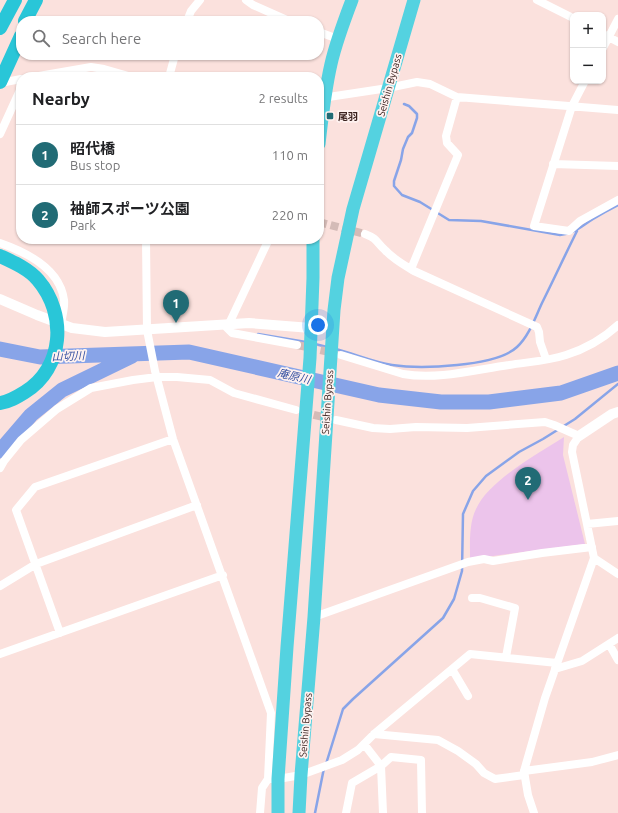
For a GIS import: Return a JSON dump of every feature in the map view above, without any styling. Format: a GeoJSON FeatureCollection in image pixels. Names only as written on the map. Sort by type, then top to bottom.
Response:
{"type":"FeatureCollection","features":[{"type":"Feature","properties":{"kind":"highway"},"geometry":{"type":"LineString","coordinates":[[0,28],[15,0]]}},
{"type":"Feature","properties":{"kind":"highway"},"geometry":{"type":"LineString","coordinates":[[28,16],[37,0]]}},
{"type":"Feature","properties":{"kind":"highway"},"geometry":{"type":"LineString","coordinates":[[30,16],[37,0]]}},
{"type":"Feature","properties":{"kind":"highway"},"geometry":{"type":"LineString","coordinates":[[324,91],[338,39],[352,0]]}},
{"type":"Feature","properties":{"kind":"highway","name":"Seishin Bypass"},"geometry":{"type":"LineString","coordinates":[[299,813],[314,617],[334,310],[345,245],[375,132],[414,0]]}},
{"type":"Feature","properties":{"kind":"highway"},"geometry":{"type":"LineString","coordinates":[[0,82],[3,67],[16,39]]}},
{"type":"Feature","properties":{"kind":"highway"},"geometry":{"type":"LineString","coordinates":[[3,67],[16,45]]}},
{"type":"Feature","properties":{"kind":"highway","name":"Seishin Bypass"},"geometry":{"type":"LineString","coordinates":[[278,813],[273,779],[310,358],[313,244]]}},
{"type":"Feature","properties":{"kind":"highway"},"geometry":{"type":"LineString","coordinates":[[0,256],[21,267],[38,280],[48,294],[54,308],[58,323],[58,336],[56,351],[41,378],[17,397],[0,403]]}},
{"type":"Feature","properties":{"kind":"street"},"geometry":{"type":"LineString","coordinates":[[189,16],[200,0]]}},
{"type":"Feature","properties":{"kind":"street"},"geometry":{"type":"LineString","coordinates":[[246,0],[253,5],[278,16]]}},
{"type":"Feature","properties":{"kind":"street"},"geometry":{"type":"LineString","coordinates":[[537,0],[570,16]]}},
{"type":"Feature","properties":{"kind":"street"},"geometry":{"type":"LineString","coordinates":[[618,18],[606,35],[618,42]]}},
{"type":"Feature","properties":{"kind":"street"},"geometry":{"type":"LineString","coordinates":[[324,34],[338,39]]}},
{"type":"Feature","properties":{"kind":"street"},"geometry":{"type":"LineString","coordinates":[[170,72],[173,60]]}},
{"type":"Feature","properties":{"kind":"street"},"geometry":{"type":"LineString","coordinates":[[62,72],[91,67],[114,72]]}},
{"type":"Feature","properties":{"kind":"street"},"geometry":{"type":"LineString","coordinates":[[0,82],[16,80]]}},
{"type":"Feature","properties":{"kind":"street"},"geometry":{"type":"LineString","coordinates":[[324,98],[417,82],[430,84],[457,96],[618,110]]}},
{"type":"Feature","properties":{"kind":"street"},"geometry":{"type":"LineString","coordinates":[[583,84],[572,106],[534,226],[569,231],[580,221],[618,200]]}},
{"type":"Feature","properties":{"kind":"street"},"geometry":{"type":"LineString","coordinates":[[411,269],[458,155],[447,143],[446,136],[457,96]]}},
{"type":"Feature","properties":{"kind":"street"},"geometry":{"type":"LineString","coordinates":[[0,134],[16,99]]}},
{"type":"Feature","properties":{"kind":"street"},"geometry":{"type":"LineString","coordinates":[[553,164],[618,166]]}},
{"type":"Feature","properties":{"kind":"street"},"geometry":{"type":"LineString","coordinates":[[365,234],[374,237],[384,250],[411,269],[537,327],[546,359]]}},
{"type":"Feature","properties":{"kind":"street"},"geometry":{"type":"LineString","coordinates":[[0,243],[18,249],[33,257],[47,269],[59,284],[64,300],[61,324]]}},
{"type":"Feature","properties":{"kind":"street"},"geometry":{"type":"LineString","coordinates":[[146,244],[147,332],[156,374],[173,439],[223,575],[271,713],[273,779]]}},
{"type":"Feature","properties":{"kind":"street"},"geometry":{"type":"LineString","coordinates":[[267,244],[228,325],[228,331],[297,345]]}},
{"type":"Feature","properties":{"kind":"street"},"geometry":{"type":"LineString","coordinates":[[0,299],[36,315],[82,330],[105,332],[147,332],[249,323],[311,328]]}},
{"type":"Feature","properties":{"kind":"street"},"geometry":{"type":"LineString","coordinates":[[341,355],[403,374],[413,376],[438,376],[565,355],[586,347],[600,339],[618,325]]}},
{"type":"Feature","properties":{"kind":"street"},"geometry":{"type":"LineString","coordinates":[[0,468],[21,440],[57,410],[91,388],[156,374],[210,380],[234,393],[296,410]]}},
{"type":"Feature","properties":{"kind":"street"},"geometry":{"type":"LineString","coordinates":[[534,813],[528,795],[524,773],[545,698],[594,558],[572,452],[573,445],[579,436],[612,414],[618,412]]}},
{"type":"Feature","properties":{"kind":"street"},"geometry":{"type":"LineString","coordinates":[[336,420],[373,428],[390,429],[416,427],[467,428],[545,422],[579,436]]}},
{"type":"Feature","properties":{"kind":"street"},"geometry":{"type":"LineString","coordinates":[[60,633],[16,510],[34,487],[173,439]]}},
{"type":"Feature","properties":{"kind":"street"},"geometry":{"type":"LineString","coordinates":[[0,586],[36,564],[197,505]]}},
{"type":"Feature","properties":{"kind":"street"},"geometry":{"type":"LineString","coordinates":[[587,524],[618,521]]}},
{"type":"Feature","properties":{"kind":"street"},"geometry":{"type":"LineString","coordinates":[[314,617],[468,562],[484,559],[493,561],[592,547]]}},
{"type":"Feature","properties":{"kind":"street"},"geometry":{"type":"LineString","coordinates":[[594,558],[618,574]]}},
{"type":"Feature","properties":{"kind":"street"},"geometry":{"type":"LineString","coordinates":[[0,654],[223,575]]}},
{"type":"Feature","properties":{"kind":"street"},"geometry":{"type":"LineString","coordinates":[[472,598],[480,598],[515,608],[506,657]]}},
{"type":"Feature","properties":{"kind":"street"},"geometry":{"type":"LineString","coordinates":[[260,813],[262,788],[273,779],[301,775],[342,760],[358,750],[374,734],[470,654],[506,657],[556,666],[582,661],[618,638]]}},
{"type":"Feature","properties":{"kind":"street"},"geometry":{"type":"LineString","coordinates":[[608,644],[618,660]]}},
{"type":"Feature","properties":{"kind":"street"},"geometry":{"type":"LineString","coordinates":[[452,669],[468,696]]}},
{"type":"Feature","properties":{"kind":"street"},"geometry":{"type":"LineString","coordinates":[[374,734],[438,740],[458,751],[476,764],[484,773],[496,778],[592,762],[618,755]]}},
{"type":"Feature","properties":{"kind":"street"},"geometry":{"type":"LineString","coordinates":[[364,744],[381,766],[383,813]]}},
{"type":"Feature","properties":{"kind":"street"},"geometry":{"type":"LineString","coordinates":[[346,813],[352,784],[381,766],[391,757],[420,760],[422,813]]}},
{"type":"Feature","properties":{"kind":"shaded area"},"geometry":{"type":"Polygon","coordinates":[[[564,437],[563,455],[585,544],[470,558],[470,533],[472,520],[482,498],[515,468],[564,437]]]}},
{"type":"Feature","properties":{"kind":"waterway"},"geometry":{"type":"LineString","coordinates":[[404,104],[409,106],[417,114],[417,118],[412,133],[408,137],[403,149],[394,186],[402,195],[420,202],[449,220],[481,221],[560,235],[574,231],[618,205]]}},
{"type":"Feature","properties":{"kind":"waterway"},"geometry":{"type":"LineString","coordinates":[[336,349],[385,364],[420,367],[476,363],[507,354],[521,343],[528,332],[577,231]]}},
{"type":"Feature","properties":{"kind":"waterway"},"geometry":{"type":"LineString","coordinates":[[258,334],[306,342]]}},
{"type":"Feature","properties":{"kind":"waterway"},"geometry":{"type":"LineString","coordinates":[[315,344],[327,347]]}},
{"type":"Feature","properties":{"kind":"waterway","name":"庵原川"},"geometry":{"type":"LineString","coordinates":[[0,349],[40,357],[189,352],[379,395],[441,402],[489,402],[561,393],[618,373]]}},
{"type":"Feature","properties":{"kind":"waterway","name":"庵原川"},"geometry":{"type":"LineString","coordinates":[[0,451],[31,415],[62,390],[132,356]]}},
{"type":"Feature","properties":{"kind":"waterway"},"geometry":{"type":"LineString","coordinates":[[326,764],[343,709],[443,618],[454,599],[462,571],[463,514],[473,491],[486,476],[519,452],[575,419],[618,384]]}},
{"type":"Feature","properties":{"kind":"waterway"},"geometry":{"type":"LineString","coordinates":[[315,813],[324,768]]}},
{"type":"Feature","properties":{"kind":"tunnel"},"geometry":{"type":"LineString","coordinates":[[324,223],[365,234]]}},
{"type":"Feature","properties":{"kind":"tunnel"},"geometry":{"type":"LineString","coordinates":[[297,345],[334,353]]}},
{"type":"Feature","properties":{"kind":"tunnel"},"geometry":{"type":"LineString","coordinates":[[302,412],[331,419]]}},
{"type":"Feature","properties":{"kind":"place","name":"尾羽"},"geometry":{"type":"Point","coordinates":[330,116]}},
{"type":"Feature","properties":{"kind":"place","name":"昭代橋"},"geometry":{"type":"Point","coordinates":[176,323]}},
{"type":"Feature","properties":{"kind":"place","name":"袖師スポーツ公園"},"geometry":{"type":"Point","coordinates":[528,500]}},
{"type":"Feature","properties":{"kind":"water label","name":"山切川"},"geometry":{"type":"Point","coordinates":[68,356]}}]}
